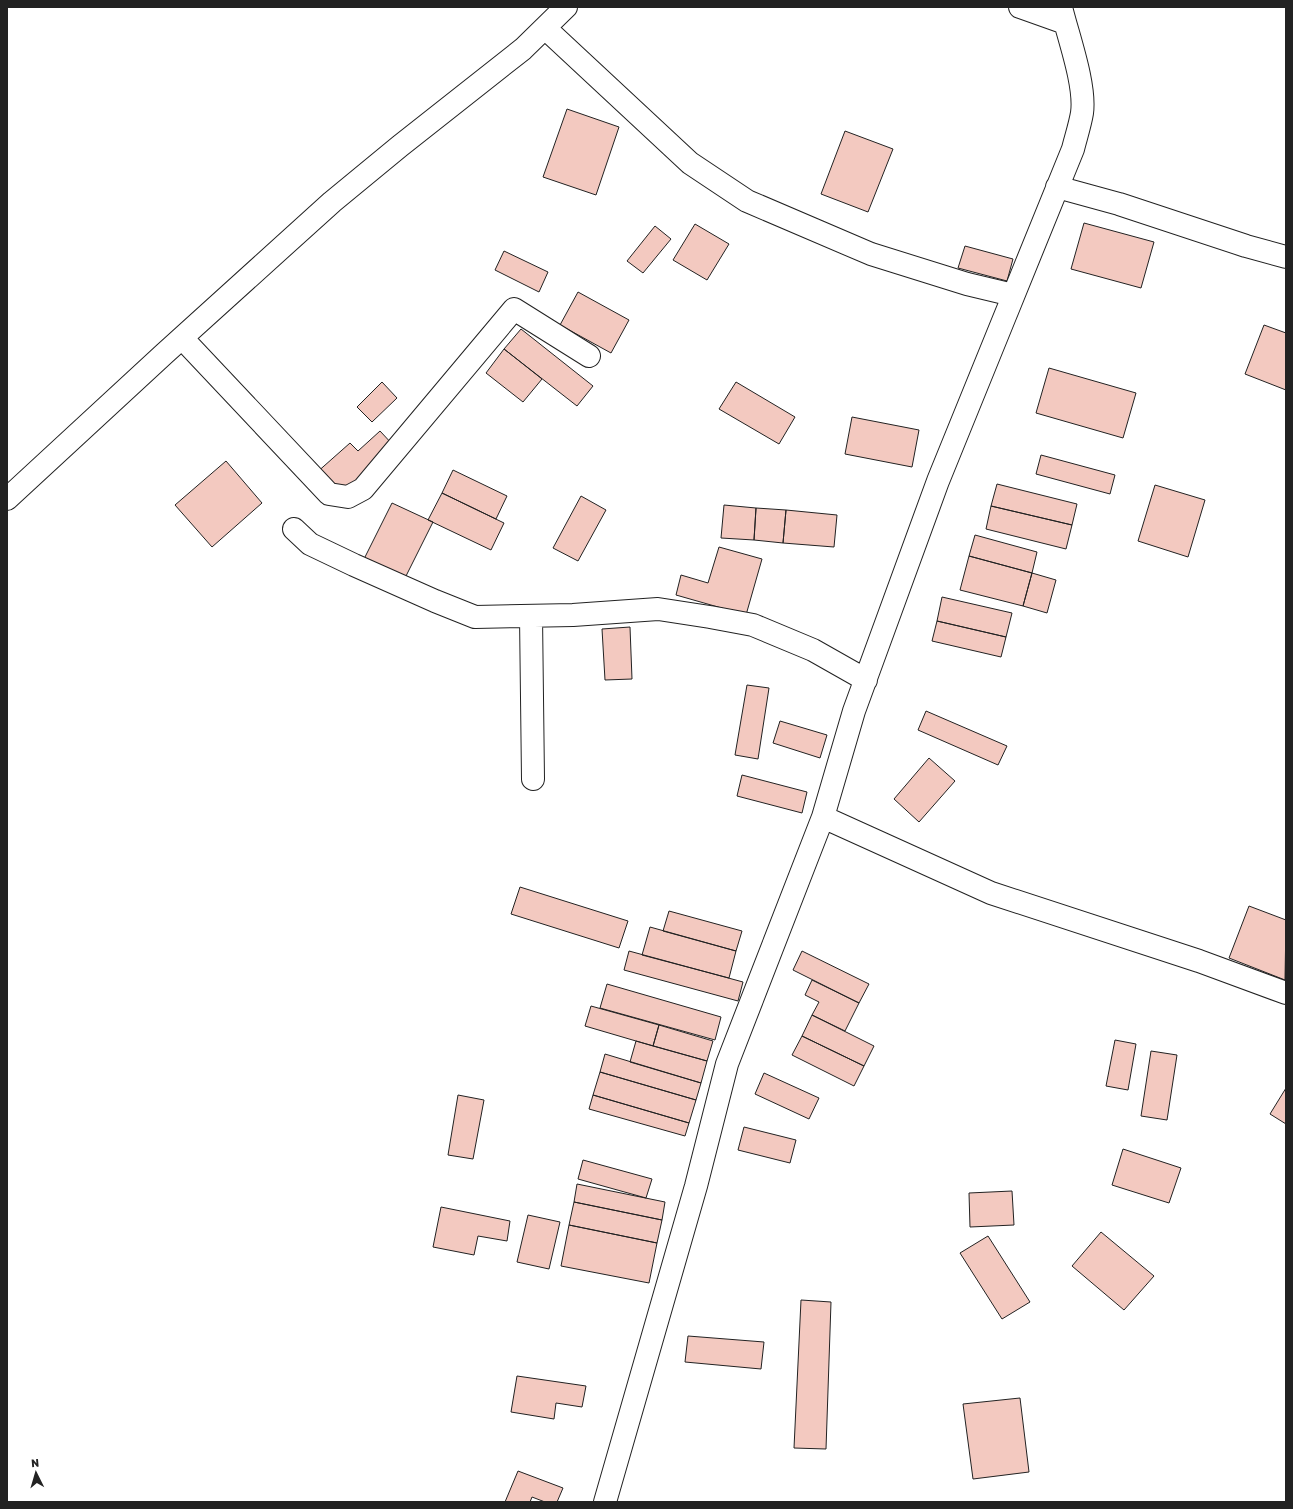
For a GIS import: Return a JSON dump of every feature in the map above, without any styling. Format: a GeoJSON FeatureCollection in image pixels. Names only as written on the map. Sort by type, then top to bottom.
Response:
{"type":"FeatureCollection","features":[{"type":"Feature","properties":{"kind":"street"},"geometry":{"type":"LineString","coordinates":[[7,499],[332,202],[523,49],[566,7]]}},
{"type":"Feature","properties":{"kind":"street"},"geometry":{"type":"LineString","coordinates":[[605,1502],[696,1186],[727,1064],[823,817],[854,711],[938,481],[1073,149],[1082,113],[1082,98],[1079,78],[1063,15],[1020,7]]}},
{"type":"Feature","properties":{"kind":"street"},"geometry":{"type":"LineString","coordinates":[[545,28],[690,163],[747,201],[871,254],[967,284],[1013,295]]}},
{"type":"Feature","properties":{"kind":"street"},"geometry":{"type":"LineString","coordinates":[[1057,187],[1119,204],[1246,246],[1286,257]]}},
{"type":"Feature","properties":{"kind":"street"},"geometry":{"type":"LineString","coordinates":[[182,338],[329,494],[348,497],[363,489],[514,309],[589,356]]}},
{"type":"Feature","properties":{"kind":"street"},"geometry":{"type":"LineString","coordinates":[[294,529],[310,544],[316,547],[435,601],[475,617],[573,616],[658,610],[753,625],[813,650],[866,680]]}},
{"type":"Feature","properties":{"kind":"street"},"geometry":{"type":"LineString","coordinates":[[531,616],[534,779]]}},
{"type":"Feature","properties":{"kind":"street"},"geometry":{"type":"LineString","coordinates":[[823,817],[990,893],[1199,961],[1286,993]]}},
{"type":"Feature","properties":{"kind":"building"},"geometry":{"type":"Polygon","coordinates":[[[567,109],[619,127],[596,195],[543,177],[567,109]]]}},
{"type":"Feature","properties":{"kind":"building"},"geometry":{"type":"Polygon","coordinates":[[[845,131],[893,149],[868,212],[821,194],[845,131]]]}},
{"type":"Feature","properties":{"kind":"building"},"geometry":{"type":"Polygon","coordinates":[[[1084,223],[1154,242],[1141,288],[1071,269],[1084,223]]]}},
{"type":"Feature","properties":{"kind":"building"},"geometry":{"type":"Polygon","coordinates":[[[695,224],[729,244],[707,280],[673,260],[695,224]]]}},
{"type":"Feature","properties":{"kind":"building"},"geometry":{"type":"Polygon","coordinates":[[[655,226],[671,239],[643,273],[627,261],[655,226]]]}},
{"type":"Feature","properties":{"kind":"building"},"geometry":{"type":"Polygon","coordinates":[[[965,246],[1013,259],[1007,281],[958,268],[965,246]]]}},
{"type":"Feature","properties":{"kind":"building"},"geometry":{"type":"Polygon","coordinates":[[[504,251],[548,272],[539,292],[495,270],[504,251]]]}},
{"type":"Feature","properties":{"kind":"building"},"geometry":{"type":"Polygon","coordinates":[[[578,292],[629,320],[611,353],[560,325],[578,292]]]}},
{"type":"Feature","properties":{"kind":"building"},"geometry":{"type":"Polygon","coordinates":[[[1264,325],[1286,333],[1286,390],[1245,374],[1264,325]]]}},
{"type":"Feature","properties":{"kind":"building"},"geometry":{"type":"Polygon","coordinates":[[[521,329],[593,386],[577,406],[504,349],[521,329]]]}},
{"type":"Feature","properties":{"kind":"building"},"geometry":{"type":"Polygon","coordinates":[[[504,349],[542,379],[523,402],[486,373],[504,349]]]}},
{"type":"Feature","properties":{"kind":"building"},"geometry":{"type":"Polygon","coordinates":[[[1049,368],[1136,393],[1123,438],[1036,413],[1049,368]]]}},
{"type":"Feature","properties":{"kind":"building"},"geometry":{"type":"Polygon","coordinates":[[[382,382],[397,398],[372,422],[357,407],[382,382]]]}},
{"type":"Feature","properties":{"kind":"building"},"geometry":{"type":"Polygon","coordinates":[[[736,382],[795,417],[779,444],[719,409],[736,382]]]}},
{"type":"Feature","properties":{"kind":"building"},"geometry":{"type":"Polygon","coordinates":[[[852,417],[919,430],[912,467],[845,454],[852,417]]]}},
{"type":"Feature","properties":{"kind":"building"},"geometry":{"type":"Polygon","coordinates":[[[380,431],[394,446],[349,489],[334,489],[315,474],[350,443],[358,451],[380,431]]]}},
{"type":"Feature","properties":{"kind":"building"},"geometry":{"type":"Polygon","coordinates":[[[1041,455],[1115,475],[1110,494],[1036,474],[1041,455]]]}},
{"type":"Feature","properties":{"kind":"building"},"geometry":{"type":"Polygon","coordinates":[[[226,461],[262,503],[212,547],[175,505],[226,461]]]}},
{"type":"Feature","properties":{"kind":"building"},"geometry":{"type":"Polygon","coordinates":[[[453,470],[507,496],[496,519],[442,493],[453,470]]]}},
{"type":"Feature","properties":{"kind":"building"},"geometry":{"type":"Polygon","coordinates":[[[997,484],[1077,504],[1072,525],[991,506],[997,484]]]}},
{"type":"Feature","properties":{"kind":"building"},"geometry":{"type":"Polygon","coordinates":[[[1155,485],[1205,500],[1188,557],[1138,541],[1155,485]]]}},
{"type":"Feature","properties":{"kind":"building"},"geometry":{"type":"Polygon","coordinates":[[[442,493],[504,523],[491,550],[428,520],[442,493]]]}},
{"type":"Feature","properties":{"kind":"building"},"geometry":{"type":"Polygon","coordinates":[[[581,496],[606,510],[578,561],[553,548],[581,496]]]}},
{"type":"Feature","properties":{"kind":"building"},"geometry":{"type":"Polygon","coordinates":[[[392,503],[433,522],[404,580],[363,561],[392,503]]]}},
{"type":"Feature","properties":{"kind":"building"},"geometry":{"type":"Polygon","coordinates":[[[724,505],[756,508],[754,540],[721,538],[724,505]]]}},
{"type":"Feature","properties":{"kind":"building"},"geometry":{"type":"Polygon","coordinates":[[[991,506],[1072,525],[1066,549],[986,529],[991,506]]]}},
{"type":"Feature","properties":{"kind":"building"},"geometry":{"type":"Polygon","coordinates":[[[756,508],[786,510],[783,543],[754,540],[756,508]]]}},
{"type":"Feature","properties":{"kind":"building"},"geometry":{"type":"Polygon","coordinates":[[[786,510],[837,515],[834,547],[783,543],[786,510]]]}},
{"type":"Feature","properties":{"kind":"building"},"geometry":{"type":"Polygon","coordinates":[[[975,535],[1037,552],[1032,573],[969,556],[975,535]]]}},
{"type":"Feature","properties":{"kind":"building"},"geometry":{"type":"Polygon","coordinates":[[[719,547],[762,559],[746,615],[676,595],[681,575],[708,583],[719,547]]]}},
{"type":"Feature","properties":{"kind":"building"},"geometry":{"type":"Polygon","coordinates":[[[969,556],[1032,573],[1023,606],[960,590],[969,556]]]}},
{"type":"Feature","properties":{"kind":"building"},"geometry":{"type":"Polygon","coordinates":[[[1032,573],[1056,580],[1047,613],[1023,606],[1032,573]]]}},
{"type":"Feature","properties":{"kind":"building"},"geometry":{"type":"Polygon","coordinates":[[[942,597],[1012,613],[1006,637],[937,621],[942,597]]]}},
{"type":"Feature","properties":{"kind":"building"},"geometry":{"type":"Polygon","coordinates":[[[937,621],[1006,637],[1001,657],[932,641],[937,621]]]}},
{"type":"Feature","properties":{"kind":"building"},"geometry":{"type":"Polygon","coordinates":[[[630,627],[632,679],[605,680],[602,629],[630,627]]]}},
{"type":"Feature","properties":{"kind":"building"},"geometry":{"type":"Polygon","coordinates":[[[747,685],[769,688],[758,759],[735,755],[747,685]]]}},
{"type":"Feature","properties":{"kind":"building"},"geometry":{"type":"Polygon","coordinates":[[[926,711],[1007,746],[998,765],[918,730],[926,711]]]}},
{"type":"Feature","properties":{"kind":"building"},"geometry":{"type":"Polygon","coordinates":[[[780,721],[827,735],[820,758],[773,743],[780,721]]]}},
{"type":"Feature","properties":{"kind":"building"},"geometry":{"type":"Polygon","coordinates":[[[929,758],[955,781],[919,822],[894,799],[929,758]]]}},
{"type":"Feature","properties":{"kind":"building"},"geometry":{"type":"Polygon","coordinates":[[[742,775],[807,792],[802,813],[737,796],[742,775]]]}},
{"type":"Feature","properties":{"kind":"building"},"geometry":{"type":"Polygon","coordinates":[[[520,887],[628,921],[619,948],[511,914],[520,887]]]}},
{"type":"Feature","properties":{"kind":"building"},"geometry":{"type":"Polygon","coordinates":[[[1249,906],[1286,920],[1285,980],[1229,958],[1249,906]]]}},
{"type":"Feature","properties":{"kind":"building"},"geometry":{"type":"Polygon","coordinates":[[[669,911],[742,931],[736,951],[663,931],[669,911]]]}},
{"type":"Feature","properties":{"kind":"building"},"geometry":{"type":"Polygon","coordinates":[[[650,927],[736,951],[729,978],[642,955],[650,927]]]}},
{"type":"Feature","properties":{"kind":"building"},"geometry":{"type":"Polygon","coordinates":[[[629,951],[743,982],[738,1001],[624,970],[629,951]]]}},
{"type":"Feature","properties":{"kind":"building"},"geometry":{"type":"Polygon","coordinates":[[[802,951],[869,984],[859,1003],[793,970],[802,951]]]}},
{"type":"Feature","properties":{"kind":"building"},"geometry":{"type":"Polygon","coordinates":[[[812,980],[859,1003],[845,1031],[812,1015],[819,1002],[805,995],[812,980]]]}},
{"type":"Feature","properties":{"kind":"building"},"geometry":{"type":"Polygon","coordinates":[[[607,984],[721,1017],[715,1040],[600,1008],[607,984]]]}},
{"type":"Feature","properties":{"kind":"building"},"geometry":{"type":"Polygon","coordinates":[[[591,1006],[659,1025],[653,1046],[585,1026],[591,1006]]]}},
{"type":"Feature","properties":{"kind":"building"},"geometry":{"type":"Polygon","coordinates":[[[812,1015],[874,1046],[864,1066],[802,1036],[812,1015]]]}},
{"type":"Feature","properties":{"kind":"building"},"geometry":{"type":"Polygon","coordinates":[[[659,1025],[713,1041],[707,1061],[653,1046],[659,1025]]]}},
{"type":"Feature","properties":{"kind":"building"},"geometry":{"type":"Polygon","coordinates":[[[802,1036],[864,1066],[854,1086],[792,1055],[802,1036]]]}},
{"type":"Feature","properties":{"kind":"building"},"geometry":{"type":"Polygon","coordinates":[[[1115,1040],[1136,1044],[1128,1090],[1106,1086],[1115,1040]]]}},
{"type":"Feature","properties":{"kind":"building"},"geometry":{"type":"Polygon","coordinates":[[[636,1041],[707,1061],[701,1083],[630,1062],[636,1041]]]}},
{"type":"Feature","properties":{"kind":"building"},"geometry":{"type":"Polygon","coordinates":[[[1151,1051],[1177,1055],[1167,1120],[1141,1116],[1151,1051]]]}},
{"type":"Feature","properties":{"kind":"building"},"geometry":{"type":"Polygon","coordinates":[[[605,1054],[701,1083],[696,1100],[600,1072],[605,1054]]]}},
{"type":"Feature","properties":{"kind":"building"},"geometry":{"type":"Polygon","coordinates":[[[600,1072],[696,1100],[689,1123],[593,1095],[600,1072]]]}},
{"type":"Feature","properties":{"kind":"building"},"geometry":{"type":"Polygon","coordinates":[[[764,1073],[819,1098],[809,1119],[755,1094],[764,1073]]]}},
{"type":"Feature","properties":{"kind":"building"},"geometry":{"type":"Polygon","coordinates":[[[1286,1088],[1286,1124],[1270,1114],[1286,1088]]]}},
{"type":"Feature","properties":{"kind":"building"},"geometry":{"type":"Polygon","coordinates":[[[458,1095],[484,1100],[473,1159],[448,1155],[458,1095]]]}},
{"type":"Feature","properties":{"kind":"building"},"geometry":{"type":"Polygon","coordinates":[[[593,1095],[689,1123],[685,1136],[589,1109],[593,1095]]]}},
{"type":"Feature","properties":{"kind":"building"},"geometry":{"type":"Polygon","coordinates":[[[744,1127],[796,1140],[790,1163],[738,1150],[744,1127]]]}},
{"type":"Feature","properties":{"kind":"building"},"geometry":{"type":"Polygon","coordinates":[[[1123,1149],[1181,1168],[1169,1203],[1112,1185],[1123,1149]]]}},
{"type":"Feature","properties":{"kind":"building"},"geometry":{"type":"Polygon","coordinates":[[[583,1160],[652,1179],[646,1198],[578,1179],[583,1160]]]}},
{"type":"Feature","properties":{"kind":"building"},"geometry":{"type":"Polygon","coordinates":[[[577,1184],[665,1202],[662,1220],[574,1202],[577,1184]]]}},
{"type":"Feature","properties":{"kind":"building"},"geometry":{"type":"Polygon","coordinates":[[[1012,1191],[1014,1225],[970,1227],[969,1193],[1012,1191]]]}},
{"type":"Feature","properties":{"kind":"building"},"geometry":{"type":"Polygon","coordinates":[[[574,1202],[662,1220],[657,1243],[569,1225],[574,1202]]]}},
{"type":"Feature","properties":{"kind":"building"},"geometry":{"type":"Polygon","coordinates":[[[441,1207],[510,1221],[507,1241],[478,1236],[474,1255],[433,1247],[441,1207]]]}},
{"type":"Feature","properties":{"kind":"building"},"geometry":{"type":"Polygon","coordinates":[[[528,1215],[560,1222],[549,1269],[517,1262],[528,1215]]]}},
{"type":"Feature","properties":{"kind":"building"},"geometry":{"type":"Polygon","coordinates":[[[569,1225],[657,1243],[649,1283],[561,1266],[569,1225]]]}},
{"type":"Feature","properties":{"kind":"building"},"geometry":{"type":"Polygon","coordinates":[[[1101,1232],[1154,1276],[1124,1310],[1072,1266],[1101,1232]]]}},
{"type":"Feature","properties":{"kind":"building"},"geometry":{"type":"Polygon","coordinates":[[[988,1236],[1030,1302],[1002,1319],[960,1253],[988,1236]]]}},
{"type":"Feature","properties":{"kind":"building"},"geometry":{"type":"Polygon","coordinates":[[[801,1300],[831,1302],[826,1449],[794,1448],[801,1300]]]}},
{"type":"Feature","properties":{"kind":"building"},"geometry":{"type":"Polygon","coordinates":[[[688,1336],[764,1342],[761,1369],[685,1362],[688,1336]]]}},
{"type":"Feature","properties":{"kind":"building"},"geometry":{"type":"Polygon","coordinates":[[[517,1376],[586,1386],[582,1407],[556,1403],[554,1419],[511,1412],[517,1376]]]}},
{"type":"Feature","properties":{"kind":"building"},"geometry":{"type":"Polygon","coordinates":[[[1020,1398],[1029,1472],[973,1479],[963,1404],[1020,1398]]]}},
{"type":"Feature","properties":{"kind":"building"},"geometry":{"type":"Polygon","coordinates":[[[518,1471],[563,1488],[557,1502],[545,1502],[532,1497],[530,1502],[505,1502],[518,1471]]]}}]}
